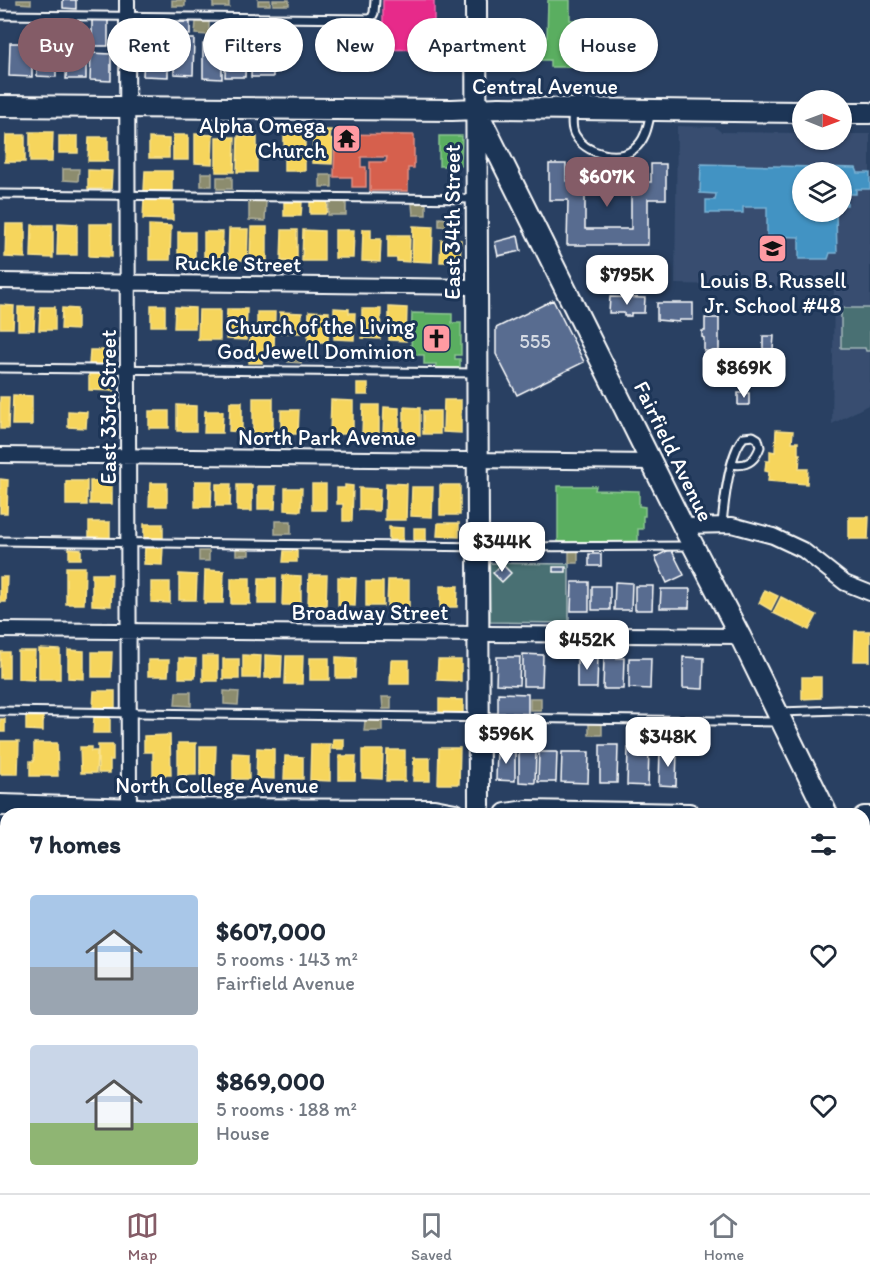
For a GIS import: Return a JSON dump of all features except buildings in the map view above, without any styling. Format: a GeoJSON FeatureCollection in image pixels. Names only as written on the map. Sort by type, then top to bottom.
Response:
{"type":"FeatureCollection","features":[{"type":"Feature","properties":{"kind":"street","name":"East 33rd Street"},"geometry":{"type":"LineString","coordinates":[[127,0],[129,808]]}},
{"type":"Feature","properties":{"kind":"street","name":"East 34th Street"},"geometry":{"type":"LineString","coordinates":[[476,0],[479,805]]}},
{"type":"Feature","properties":{"kind":"street","name":"Central Avenue"},"geometry":{"type":"LineString","coordinates":[[0,106],[792,112]]}},
{"type":"Feature","properties":{"kind":"street","name":"Fairfield Avenue"},"geometry":{"type":"LineString","coordinates":[[476,109],[491,135],[824,808]]}},
{"type":"Feature","properties":{"kind":"street"},"geometry":{"type":"LineString","coordinates":[[852,113],[870,113]]}},
{"type":"Feature","properties":{"kind":"street","name":"Ruckle Street"},"geometry":{"type":"LineString","coordinates":[[0,281],[476,286]]}},
{"type":"Feature","properties":{"kind":"street","name":"North Park Avenue"},"geometry":{"type":"LineString","coordinates":[[0,455],[653,462]]}},
{"type":"Feature","properties":{"kind":"street"},"geometry":{"type":"LineString","coordinates":[[683,526],[722,524],[753,529],[779,538],[802,550],[845,583],[870,593]]}},
{"type":"Feature","properties":{"kind":"street","name":"Broadway Street"},"geometry":{"type":"LineString","coordinates":[[0,630],[740,636]]}},
{"type":"Feature","properties":{"kind":"street","name":"North College Avenue"},"geometry":{"type":"LineString","coordinates":[[441,808],[456,804],[502,805],[514,808]]}},
{"type":"Feature","properties":{"kind":"street","name":"North College Avenue"},"geometry":{"type":"LineString","coordinates":[[0,805],[55,808]]}},
{"type":"Feature","properties":{"kind":"lane"},"geometry":{"type":"LineString","coordinates":[[0,15],[371,19],[375,0]]}},
{"type":"Feature","properties":{"kind":"lane"},"geometry":{"type":"LineString","coordinates":[[573,109],[572,124],[575,135],[595,152],[608,155],[623,154],[634,149],[645,135],[651,110]]}},
{"type":"Feature","properties":{"kind":"lane"},"geometry":{"type":"LineString","coordinates":[[0,194],[476,199]]}},
{"type":"Feature","properties":{"kind":"lane"},"geometry":{"type":"LineString","coordinates":[[0,368],[476,373]]}},
{"type":"Feature","properties":{"kind":"lane"},"geometry":{"type":"LineString","coordinates":[[722,524],[732,464],[738,442],[744,436],[753,436],[758,439],[760,447],[752,460],[742,465],[732,464]]}},
{"type":"Feature","properties":{"kind":"lane"},"geometry":{"type":"LineString","coordinates":[[0,541],[478,547],[694,546]]}},
{"type":"Feature","properties":{"kind":"lane"},"geometry":{"type":"LineString","coordinates":[[0,711],[479,719],[780,717],[839,710],[870,711]]}},
{"type":"Feature","properties":{"kind":"shaded area","name":"Louis B. Russell Jr. School #48"},"geometry":{"type":"Polygon","coordinates":[[[677,126],[715,127],[721,132],[792,133],[792,150],[852,150],[852,134],[870,134],[870,404],[832,424],[834,287],[675,284],[677,126]]]}},
{"type":"Feature","properties":{"kind":"green space"},"geometry":{"type":"Polygon","coordinates":[[[841,308],[870,308],[870,351],[866,351],[865,348],[841,348],[841,308]]]}},
{"type":"Feature","properties":{"kind":"green space"},"geometry":{"type":"Polygon","coordinates":[[[489,563],[569,564],[569,623],[490,622],[489,563]]]}},
{"type":"Feature","properties":{"kind":"place","name":"Alpha Omega Church"},"geometry":{"type":"Point","coordinates":[347,138]}},
{"type":"Feature","properties":{"kind":"place","name":"Louis B. Russell Jr. School #48"},"geometry":{"type":"Point","coordinates":[773,248]}},
{"type":"Feature","properties":{"kind":"place","name":"Church of the Living God Jewell Dominion"},"geometry":{"type":"Point","coordinates":[436,339]}}]}
